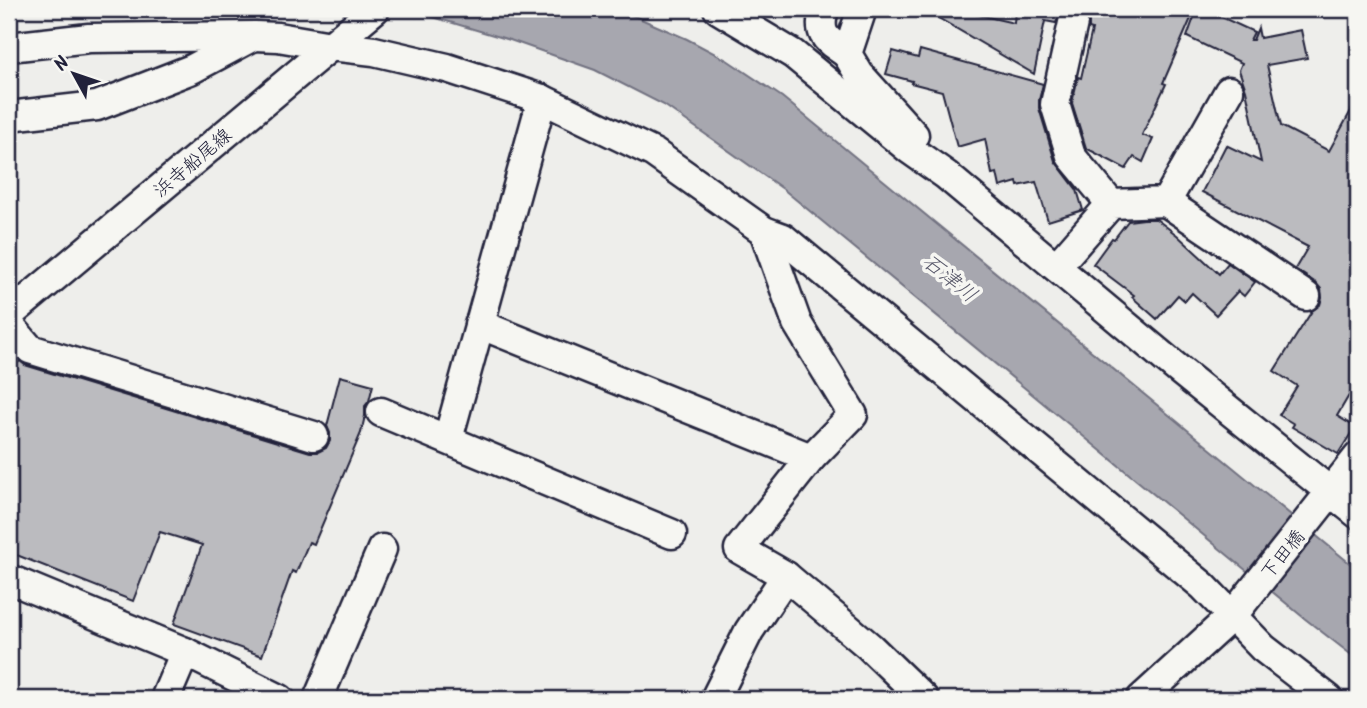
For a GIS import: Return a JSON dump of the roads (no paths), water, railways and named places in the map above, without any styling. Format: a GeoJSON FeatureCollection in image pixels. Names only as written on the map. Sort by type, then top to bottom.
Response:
{"type":"FeatureCollection","features":[{"type":"Feature","properties":{"kind":"street","name":"浜寺船尾線"},"geometry":{"type":"LineString","coordinates":[[9,315],[375,9]]}},
{"type":"Feature","properties":{"kind":"street"},"geometry":{"type":"LineString","coordinates":[[718,9],[793,54],[909,149],[946,175],[1178,369],[1358,514]]}},
{"type":"Feature","properties":{"kind":"street"},"geometry":{"type":"LineString","coordinates":[[824,9],[820,23],[825,38],[847,54],[859,74],[916,136],[946,175]]}},
{"type":"Feature","properties":{"kind":"street"},"geometry":{"type":"LineString","coordinates":[[847,54],[862,9]]}},
{"type":"Feature","properties":{"kind":"street"},"geometry":{"type":"LineString","coordinates":[[1073,23],[1055,104],[1071,156],[1111,204]]}},
{"type":"Feature","properties":{"kind":"street"},"geometry":{"type":"LineString","coordinates":[[9,116],[97,106],[192,69],[255,36]]}},
{"type":"Feature","properties":{"kind":"street"},"geometry":{"type":"LineString","coordinates":[[9,47],[89,38],[255,36],[338,40],[447,68],[542,99],[654,153],[764,231],[783,238],[1193,578],[1233,615],[1263,648],[1328,699]]}},
{"type":"Feature","properties":{"kind":"street"},"geometry":{"type":"LineString","coordinates":[[1166,202],[1229,91]]}},
{"type":"Feature","properties":{"kind":"street"},"geometry":{"type":"LineString","coordinates":[[448,439],[542,99]]}},
{"type":"Feature","properties":{"kind":"street"},"geometry":{"type":"LineString","coordinates":[[1056,267],[1111,204],[1166,202],[1306,296]]}},
{"type":"Feature","properties":{"kind":"street"},"geometry":{"type":"LineString","coordinates":[[764,231],[797,323],[853,415],[811,458],[739,548],[786,576],[870,646],[925,699]]}},
{"type":"Feature","properties":{"kind":"street"},"geometry":{"type":"LineString","coordinates":[[9,324],[30,349],[313,436]]}},
{"type":"Feature","properties":{"kind":"street"},"geometry":{"type":"LineString","coordinates":[[479,324],[811,458]]}},
{"type":"Feature","properties":{"kind":"street"},"geometry":{"type":"LineString","coordinates":[[380,412],[672,534]]}},
{"type":"Feature","properties":{"kind":"street","name":"下田橋"},"geometry":{"type":"LineString","coordinates":[[1141,699],[1233,615],[1358,457]]}},
{"type":"Feature","properties":{"kind":"street"},"geometry":{"type":"LineString","coordinates":[[318,699],[382,549]]}},
{"type":"Feature","properties":{"kind":"street"},"geometry":{"type":"LineString","coordinates":[[715,699],[749,631],[786,576]]}},
{"type":"Feature","properties":{"kind":"street"},"geometry":{"type":"LineString","coordinates":[[9,579],[185,652],[280,699]]}},
{"type":"Feature","properties":{"kind":"street"},"geometry":{"type":"LineString","coordinates":[[165,699],[185,652]]}},
{"type":"Feature","properties":{"kind":"water","name":"石津川"},"geometry":{"type":"Polygon","coordinates":[[[377,9],[618,9],[727,60],[782,97],[1358,570],[1358,660],[783,189],[664,105],[595,70],[510,40],[433,17],[377,9]]]}}]}
